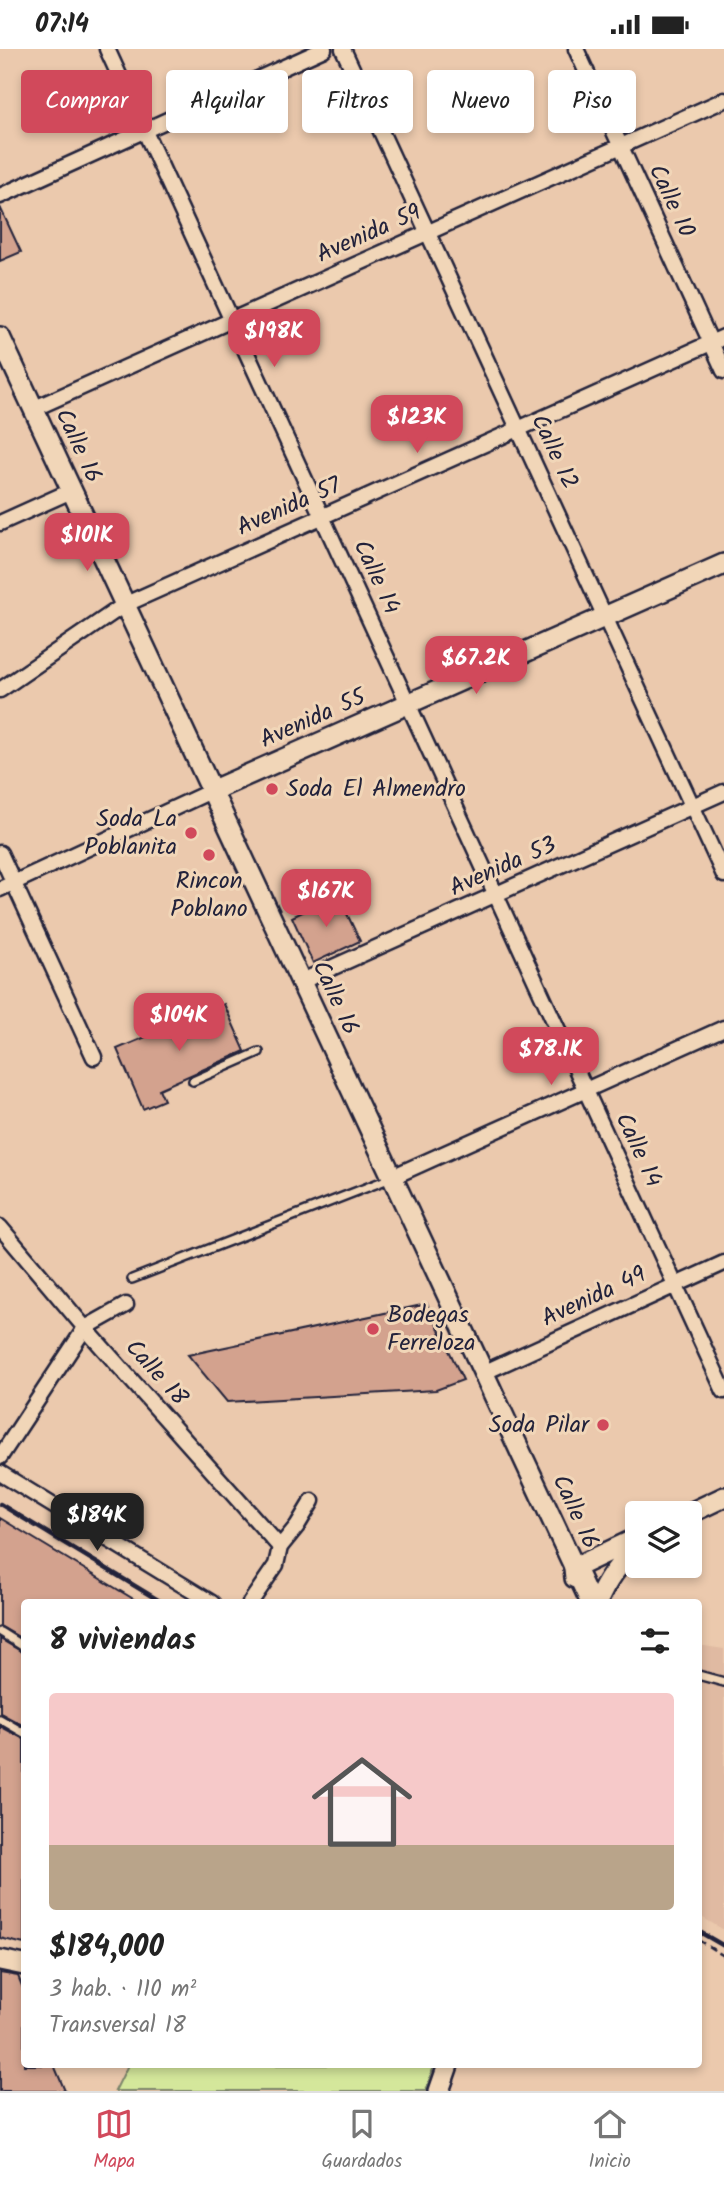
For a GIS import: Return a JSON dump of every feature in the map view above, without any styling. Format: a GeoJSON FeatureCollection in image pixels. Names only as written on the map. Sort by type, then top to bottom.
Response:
{"type":"FeatureCollection","features":[{"type":"Feature","properties":{"kind":"street","name":"Calle 14"},"geometry":{"type":"LineString","coordinates":[[107,49],[117,70]]}},
{"type":"Feature","properties":{"kind":"street"},"geometry":{"type":"LineString","coordinates":[[152,127],[324,49]]}},
{"type":"Feature","properties":{"kind":"street","name":"Calle 12"},"geometry":{"type":"LineString","coordinates":[[343,49],[724,875]]}},
{"type":"Feature","properties":{"kind":"street","name":"Calle 10"},"geometry":{"type":"LineString","coordinates":[[576,49],[717,340],[724,371]]}},
{"type":"Feature","properties":{"kind":"street","name":"Avenida 59"},"geometry":{"type":"LineString","coordinates":[[33,409],[724,100]]}},
{"type":"Feature","properties":{"kind":"street"},"geometry":{"type":"LineString","coordinates":[[0,196],[139,133]]}},
{"type":"Feature","properties":{"kind":"street","name":"Calle 14"},"geometry":{"type":"LineString","coordinates":[[147,133],[724,1391]]}},
{"type":"Feature","properties":{"kind":"street","name":"Calle 16"},"geometry":{"type":"LineString","coordinates":[[0,337],[589,1599]]}},
{"type":"Feature","properties":{"kind":"street","name":"Avenida 57"},"geometry":{"type":"LineString","coordinates":[[0,690],[124,605],[717,340]]}},
{"type":"Feature","properties":{"kind":"street"},"geometry":{"type":"LineString","coordinates":[[0,523],[71,491]]}},
{"type":"Feature","properties":{"kind":"street","name":"Avenida 55"},"geometry":{"type":"LineString","coordinates":[[7,886],[211,791],[724,564]]}},
{"type":"Feature","properties":{"kind":"street","name":"Avenida 53"},"geometry":{"type":"LineString","coordinates":[[300,982],[724,792]]}},
{"type":"Feature","properties":{"kind":"street"},"geometry":{"type":"LineString","coordinates":[[0,853],[7,886],[94,1057]]}},
{"type":"Feature","properties":{"kind":"street"},"geometry":{"type":"LineString","coordinates":[[392,1177],[724,1028]]}},
{"type":"Feature","properties":{"kind":"street","name":"Calle 18"},"geometry":{"type":"LineString","coordinates":[[0,1227],[85,1328],[280,1547]]}},
{"type":"Feature","properties":{"kind":"street","name":"Avenida 49"},"geometry":{"type":"LineString","coordinates":[[483,1373],[724,1263]]}},
{"type":"Feature","properties":{"kind":"street"},"geometry":{"type":"LineString","coordinates":[[0,1457],[85,1328],[126,1304]]}},
{"type":"Feature","properties":{"kind":"street"},"geometry":{"type":"LineString","coordinates":[[0,1473],[205,1599]]}},
{"type":"Feature","properties":{"kind":"street"},"geometry":{"type":"LineString","coordinates":[[702,1507],[724,1497]]}},
{"type":"Feature","properties":{"kind":"street"},"geometry":{"type":"LineString","coordinates":[[253,1599],[276,1565],[280,1547],[312,1501]]}},
{"type":"Feature","properties":{"kind":"street"},"geometry":{"type":"LineString","coordinates":[[578,1599],[575,1568],[625,1544]]}},
{"type":"Feature","properties":{"kind":"street"},"geometry":{"type":"LineString","coordinates":[[599,1599],[611,1574],[625,1557]]}},
{"type":"Feature","properties":{"kind":"street"},"geometry":{"type":"LineString","coordinates":[[0,1960],[21,1964]]}},
{"type":"Feature","properties":{"kind":"street"},"geometry":{"type":"LineString","coordinates":[[439,2091],[446,2068]]}},
{"type":"Feature","properties":{"kind":"lane"},"geometry":{"type":"LineString","coordinates":[[192,1081],[260,1052]]}},
{"type":"Feature","properties":{"kind":"lane"},"geometry":{"type":"LineString","coordinates":[[132,1279],[392,1177]]}},
{"type":"Feature","properties":{"kind":"lane"},"geometry":{"type":"LineString","coordinates":[[0,1632],[21,1645]]}},
{"type":"Feature","properties":{"kind":"lane"},"geometry":{"type":"LineString","coordinates":[[702,1676],[724,1682]]}},
{"type":"Feature","properties":{"kind":"lane"},"geometry":{"type":"LineString","coordinates":[[0,1719],[21,1731]]}},
{"type":"Feature","properties":{"kind":"path"},"geometry":{"type":"LineString","coordinates":[[702,1942],[724,1956]]}},
{"type":"Feature","properties":{"kind":"shaded area"},"geometry":{"type":"Polygon","coordinates":[[[702,1646],[724,1649],[724,1930],[702,1917],[702,1646]]]}},
{"type":"Feature","properties":{"kind":"green space"},"geometry":{"type":"Polygon","coordinates":[[[126,2068],[433,2068],[426,2091],[115,2091],[126,2068]]]}},
{"type":"Feature","properties":{"kind":"building"},"geometry":{"type":"Polygon","coordinates":[[[0,207],[21,252],[0,261],[0,207]]]}},
{"type":"Feature","properties":{"kind":"building"},"geometry":{"type":"Polygon","coordinates":[[[338,895],[360,941],[313,963],[292,917],[338,895]]]}},
{"type":"Feature","properties":{"kind":"building"},"geometry":{"type":"Polygon","coordinates":[[[224,1004],[245,1051],[159,1089],[164,1100],[143,1109],[117,1049],[224,1004]]]}},
{"type":"Feature","properties":{"kind":"building","name":"Bodegas Ferreloza"},"geometry":{"type":"Polygon","coordinates":[[[427,1304],[463,1380],[436,1390],[227,1402],[188,1355],[427,1304]]]}},
{"type":"Feature","properties":{"kind":"building"},"geometry":{"type":"Polygon","coordinates":[[[0,1518],[133,1599],[21,1599],[21,1638],[0,1626],[0,1518]]]}},
{"type":"Feature","properties":{"kind":"building"},"geometry":{"type":"Polygon","coordinates":[[[0,1639],[21,1651],[21,1724],[0,1713],[0,1639]]]}},
{"type":"Feature","properties":{"kind":"building"},"geometry":{"type":"Polygon","coordinates":[[[0,1726],[21,1737],[21,1943],[0,1938],[0,1726]]]}},
{"type":"Feature","properties":{"kind":"building"},"geometry":{"type":"Polygon","coordinates":[[[0,1973],[18,1976],[21,1984],[21,2068],[55,2068],[65,2091],[0,2091],[0,1973]]]}},
{"type":"Feature","properties":{"kind":"railway"},"geometry":{"type":"LineString","coordinates":[[0,1504],[156,1599]]}},
{"type":"Feature","properties":{"kind":"railway"},"geometry":{"type":"LineString","coordinates":[[702,1933],[724,1946]]}},
{"type":"Feature","properties":{"kind":"place","name":"Soda El Almendro"},"geometry":{"type":"Point","coordinates":[272,789]}},
{"type":"Feature","properties":{"kind":"place","name":"Soda La Poblanita"},"geometry":{"type":"Point","coordinates":[191,833]}},
{"type":"Feature","properties":{"kind":"place","name":"Rincon Poblano"},"geometry":{"type":"Point","coordinates":[209,855]}},
{"type":"Feature","properties":{"kind":"place","name":"Bodegas Ferreloza"},"geometry":{"type":"Point","coordinates":[373,1329]}},
{"type":"Feature","properties":{"kind":"place","name":"Soda Pilar"},"geometry":{"type":"Point","coordinates":[603,1425]}}]}
